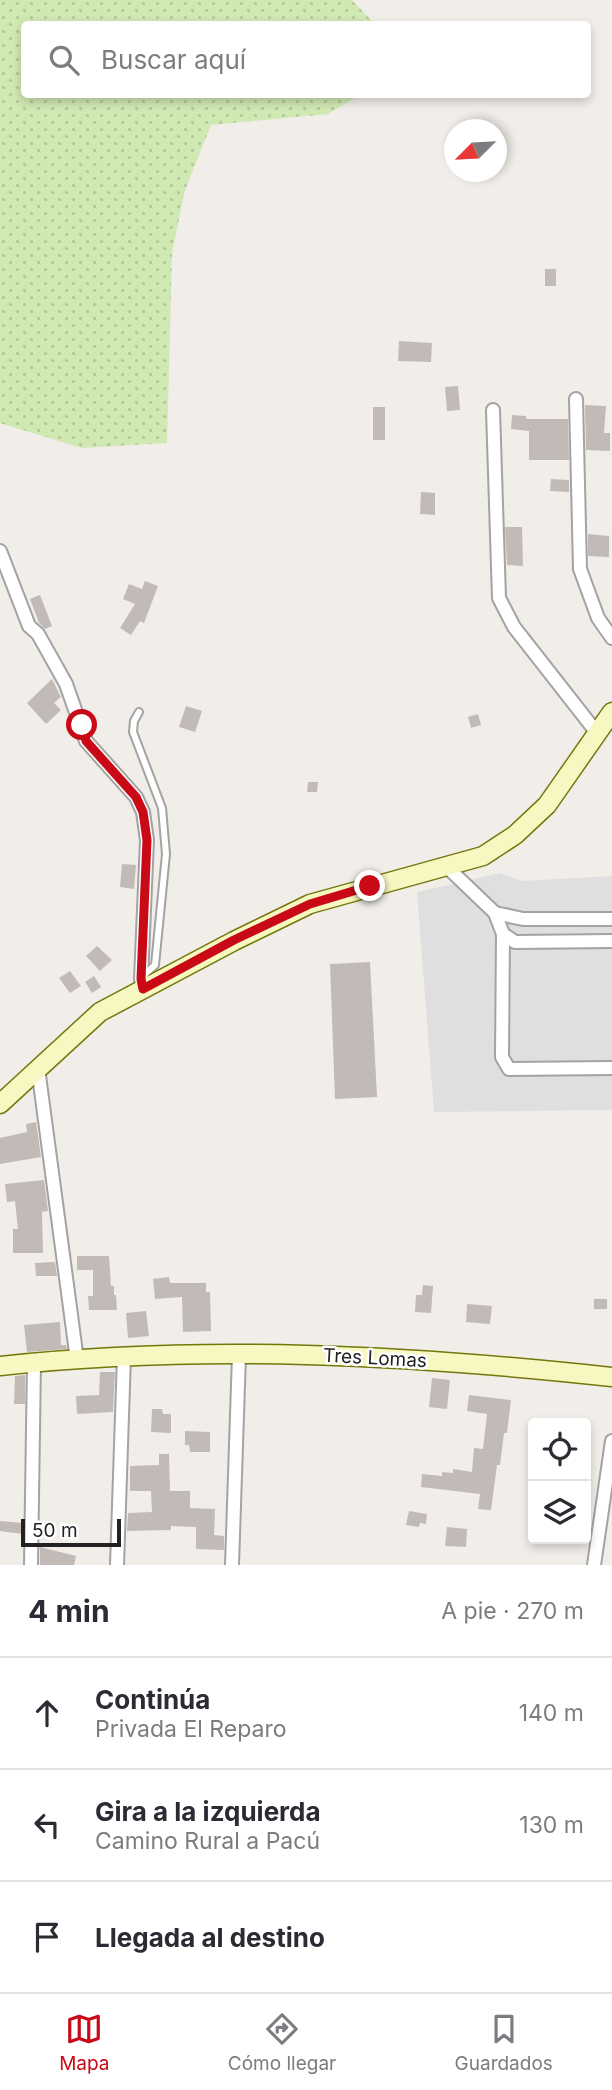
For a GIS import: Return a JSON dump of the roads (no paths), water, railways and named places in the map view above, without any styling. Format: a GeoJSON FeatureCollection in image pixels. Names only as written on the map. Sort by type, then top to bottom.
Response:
{"type":"FeatureCollection","features":[{"type":"Feature","properties":{"kind":"street"},"geometry":{"type":"LineString","coordinates":[[576,399],[580,569],[598,618],[612,638]]}},
{"type":"Feature","properties":{"kind":"street"},"geometry":{"type":"LineString","coordinates":[[493,410],[499,598],[514,627],[597,733]]}},
{"type":"Feature","properties":{"kind":"street"},"geometry":{"type":"LineString","coordinates":[[0,551],[29,626],[38,634],[66,684],[86,741],[136,797],[143,812],[147,840],[142,984]]}},
{"type":"Feature","properties":{"kind":"street"},"geometry":{"type":"LineString","coordinates":[[0,1104],[100,1012],[142,984],[310,904],[483,856],[515,835],[547,806],[612,713]]}},
{"type":"Feature","properties":{"kind":"street"},"geometry":{"type":"LineString","coordinates":[[446,866],[495,913],[503,934],[502,1057],[509,1069],[612,1068]]}},
{"type":"Feature","properties":{"kind":"street"},"geometry":{"type":"LineString","coordinates":[[495,913],[523,919],[612,919]]}},
{"type":"Feature","properties":{"kind":"street"},"geometry":{"type":"LineString","coordinates":[[503,934],[515,942],[612,941]]}},
{"type":"Feature","properties":{"kind":"street"},"geometry":{"type":"LineString","coordinates":[[38,1068],[77,1360]]}},
{"type":"Feature","properties":{"kind":"street","name":"Tres Lomas"},"geometry":{"type":"LineString","coordinates":[[0,1366],[130,1355],[331,1354],[494,1364],[612,1377]]}},
{"type":"Feature","properties":{"kind":"street"},"geometry":{"type":"LineString","coordinates":[[117,1565],[130,1355]]}},
{"type":"Feature","properties":{"kind":"street"},"geometry":{"type":"LineString","coordinates":[[232,1565],[239,1355]]}},
{"type":"Feature","properties":{"kind":"street"},"geometry":{"type":"LineString","coordinates":[[31,1565],[34,1362]]}},
{"type":"Feature","properties":{"kind":"street"},"geometry":{"type":"LineString","coordinates":[[594,1565],[612,1441]]}},
{"type":"Feature","properties":{"kind":"lane"},"geometry":{"type":"LineString","coordinates":[[139,712],[134,721],[133,732],[162,808],[166,854],[155,965],[142,984]]}}]}
